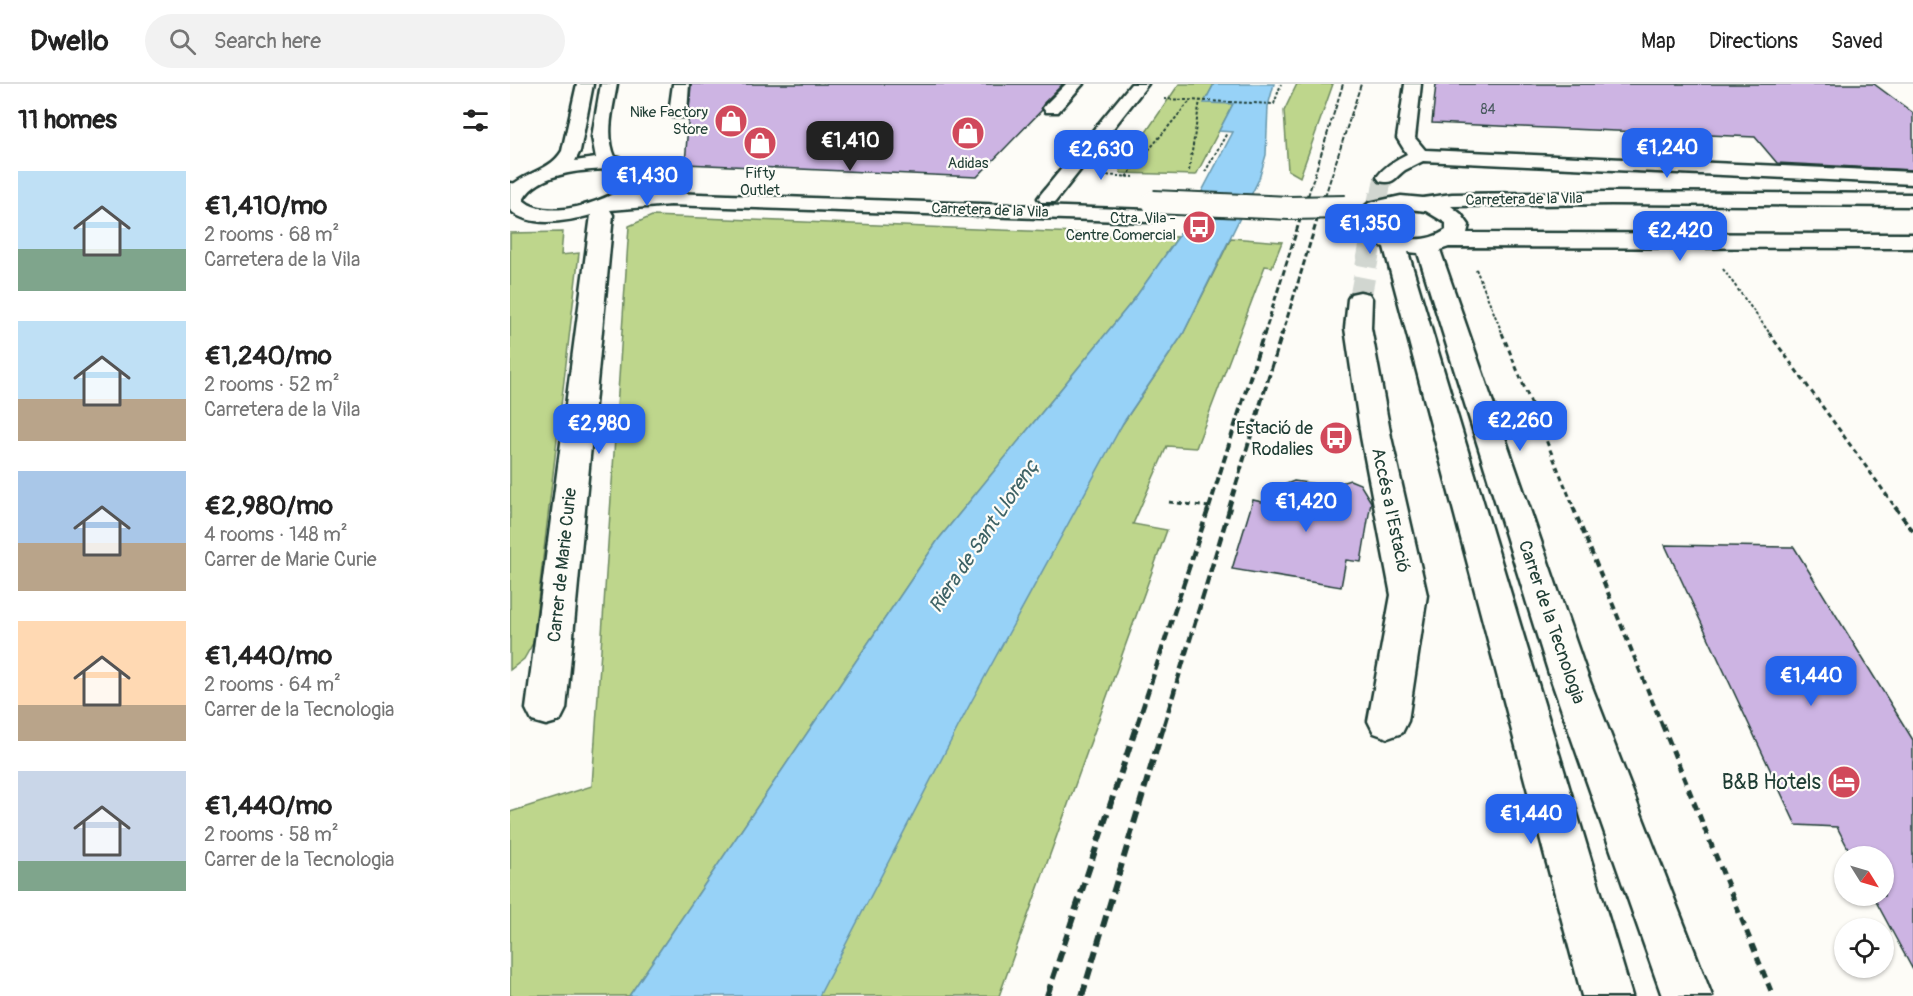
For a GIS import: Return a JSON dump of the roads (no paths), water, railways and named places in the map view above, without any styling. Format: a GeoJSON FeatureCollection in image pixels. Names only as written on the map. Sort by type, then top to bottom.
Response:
{"type":"FeatureCollection","features":[{"type":"Feature","properties":{"kind":"street"},"geometry":{"type":"LineString","coordinates":[[585,84],[572,151],[555,171],[514,189],[512,201],[515,207],[534,213],[565,214],[606,205],[640,188],[646,177]]}},
{"type":"Feature","properties":{"kind":"street"},"geometry":{"type":"LineString","coordinates":[[609,84],[600,141],[603,156],[609,163]]}},
{"type":"Feature","properties":{"kind":"street"},"geometry":{"type":"LineString","coordinates":[[678,113],[681,84]]}},
{"type":"Feature","properties":{"kind":"street"},"geometry":{"type":"LineString","coordinates":[[1052,108],[1075,84]]}},
{"type":"Feature","properties":{"kind":"street"},"geometry":{"type":"LineString","coordinates":[[1048,198],[1140,84]]}},
{"type":"Feature","properties":{"kind":"street"},"geometry":{"type":"LineString","coordinates":[[1413,84],[1406,138],[1412,149],[1420,155]]}},
{"type":"Feature","properties":{"kind":"street"},"geometry":{"type":"LineString","coordinates":[[1387,177],[1397,167],[1420,155],[1913,178]]}},
{"type":"Feature","properties":{"kind":"street","name":"Carretera de la Vila"},"geometry":{"type":"LineString","coordinates":[[555,171],[609,163],[632,165],[645,172],[646,177],[665,183],[693,186],[1048,198],[1285,221],[1343,217],[1407,228],[1703,241],[1913,241]]}},
{"type":"Feature","properties":{"kind":"street","name":"Carretera de la Vila"},"geometry":{"type":"LineString","coordinates":[[1407,228],[1452,200],[1611,198],[1913,200]]}},
{"type":"Feature","properties":{"kind":"street","name":"Carretera de la Vila"},"geometry":{"type":"LineString","coordinates":[[606,205],[670,199],[1151,209]]}},
{"type":"Feature","properties":{"kind":"street","name":"Carrer de Marie Curie"},"geometry":{"type":"LineString","coordinates":[[546,709],[602,215],[606,205]]}},
{"type":"Feature","properties":{"kind":"street"},"geometry":{"type":"LineString","coordinates":[[1407,228],[1515,676],[1608,996]]}},
{"type":"Feature","properties":{"kind":"street","name":"Carrer de la Tecnologia"},"geometry":{"type":"LineString","coordinates":[[1407,228],[1568,674],[1688,996]]}},
{"type":"Feature","properties":{"kind":"street","name":"Accés a l'Estació"},"geometry":{"type":"LineString","coordinates":[[1360,298],[1358,328],[1376,437],[1408,595],[1388,721]]}},
{"type":"Feature","properties":{"kind":"water","name":"Riera de Sant Llorenç"},"geometry":{"type":"Polygon","coordinates":[[[1214,84],[1274,84],[1268,106],[1266,155],[1259,179],[1183,334],[1123,423],[970,704],[819,996],[629,996],[938,540],[1135,298],[1178,237],[1233,132],[1219,131],[1233,104],[1204,103],[1214,84]]]}},
{"type":"Feature","properties":{"kind":"tunnel"},"geometry":{"type":"LineString","coordinates":[[1380,196],[1382,183],[1387,177]]}},
{"type":"Feature","properties":{"kind":"tunnel"},"geometry":{"type":"LineString","coordinates":[[1360,299],[1380,194]]}},
{"type":"Feature","properties":{"kind":"railway"},"geometry":{"type":"LineString","coordinates":[[1308,196],[1343,84]]}},
{"type":"Feature","properties":{"kind":"railway"},"geometry":{"type":"LineString","coordinates":[[1325,196],[1361,84]]}},
{"type":"Feature","properties":{"kind":"railway"},"geometry":{"type":"LineString","coordinates":[[1264,335],[1308,194]]}},
{"type":"Feature","properties":{"kind":"railway"},"geometry":{"type":"LineString","coordinates":[[1282,335],[1325,194]]}},
{"type":"Feature","properties":{"kind":"railway"},"geometry":{"type":"LineString","coordinates":[[1209,508],[1264,333]]}},
{"type":"Feature","properties":{"kind":"railway"},"geometry":{"type":"LineString","coordinates":[[1229,508],[1282,333]]}},
{"type":"Feature","properties":{"kind":"railway"},"geometry":{"type":"LineString","coordinates":[[1137,725],[1209,507]]}},
{"type":"Feature","properties":{"kind":"railway"},"geometry":{"type":"LineString","coordinates":[[1164,725],[1230,507]]}},
{"type":"Feature","properties":{"kind":"railway"},"geometry":{"type":"LineString","coordinates":[[1047,996],[1137,724]]}},
{"type":"Feature","properties":{"kind":"railway"},"geometry":{"type":"LineString","coordinates":[[1082,996],[1164,724]]}},
{"type":"Feature","properties":{"kind":"place","name":"Nike Factory Store"},"geometry":{"type":"Point","coordinates":[731,121]}},
{"type":"Feature","properties":{"kind":"place","name":"Adidas"},"geometry":{"type":"Point","coordinates":[968,133]}},
{"type":"Feature","properties":{"kind":"place","name":"Fifty Outlet"},"geometry":{"type":"Point","coordinates":[760,143]}},
{"type":"Feature","properties":{"kind":"place","name":"Ctra. Vila - Centre Comercial"},"geometry":{"type":"Point","coordinates":[1199,227]}},
{"type":"Feature","properties":{"kind":"place","name":"Estació de Rodalies"},"geometry":{"type":"Point","coordinates":[1336,438]}},
{"type":"Feature","properties":{"kind":"place","name":"B&B Hotels"},"geometry":{"type":"Point","coordinates":[1844,782]}}]}
